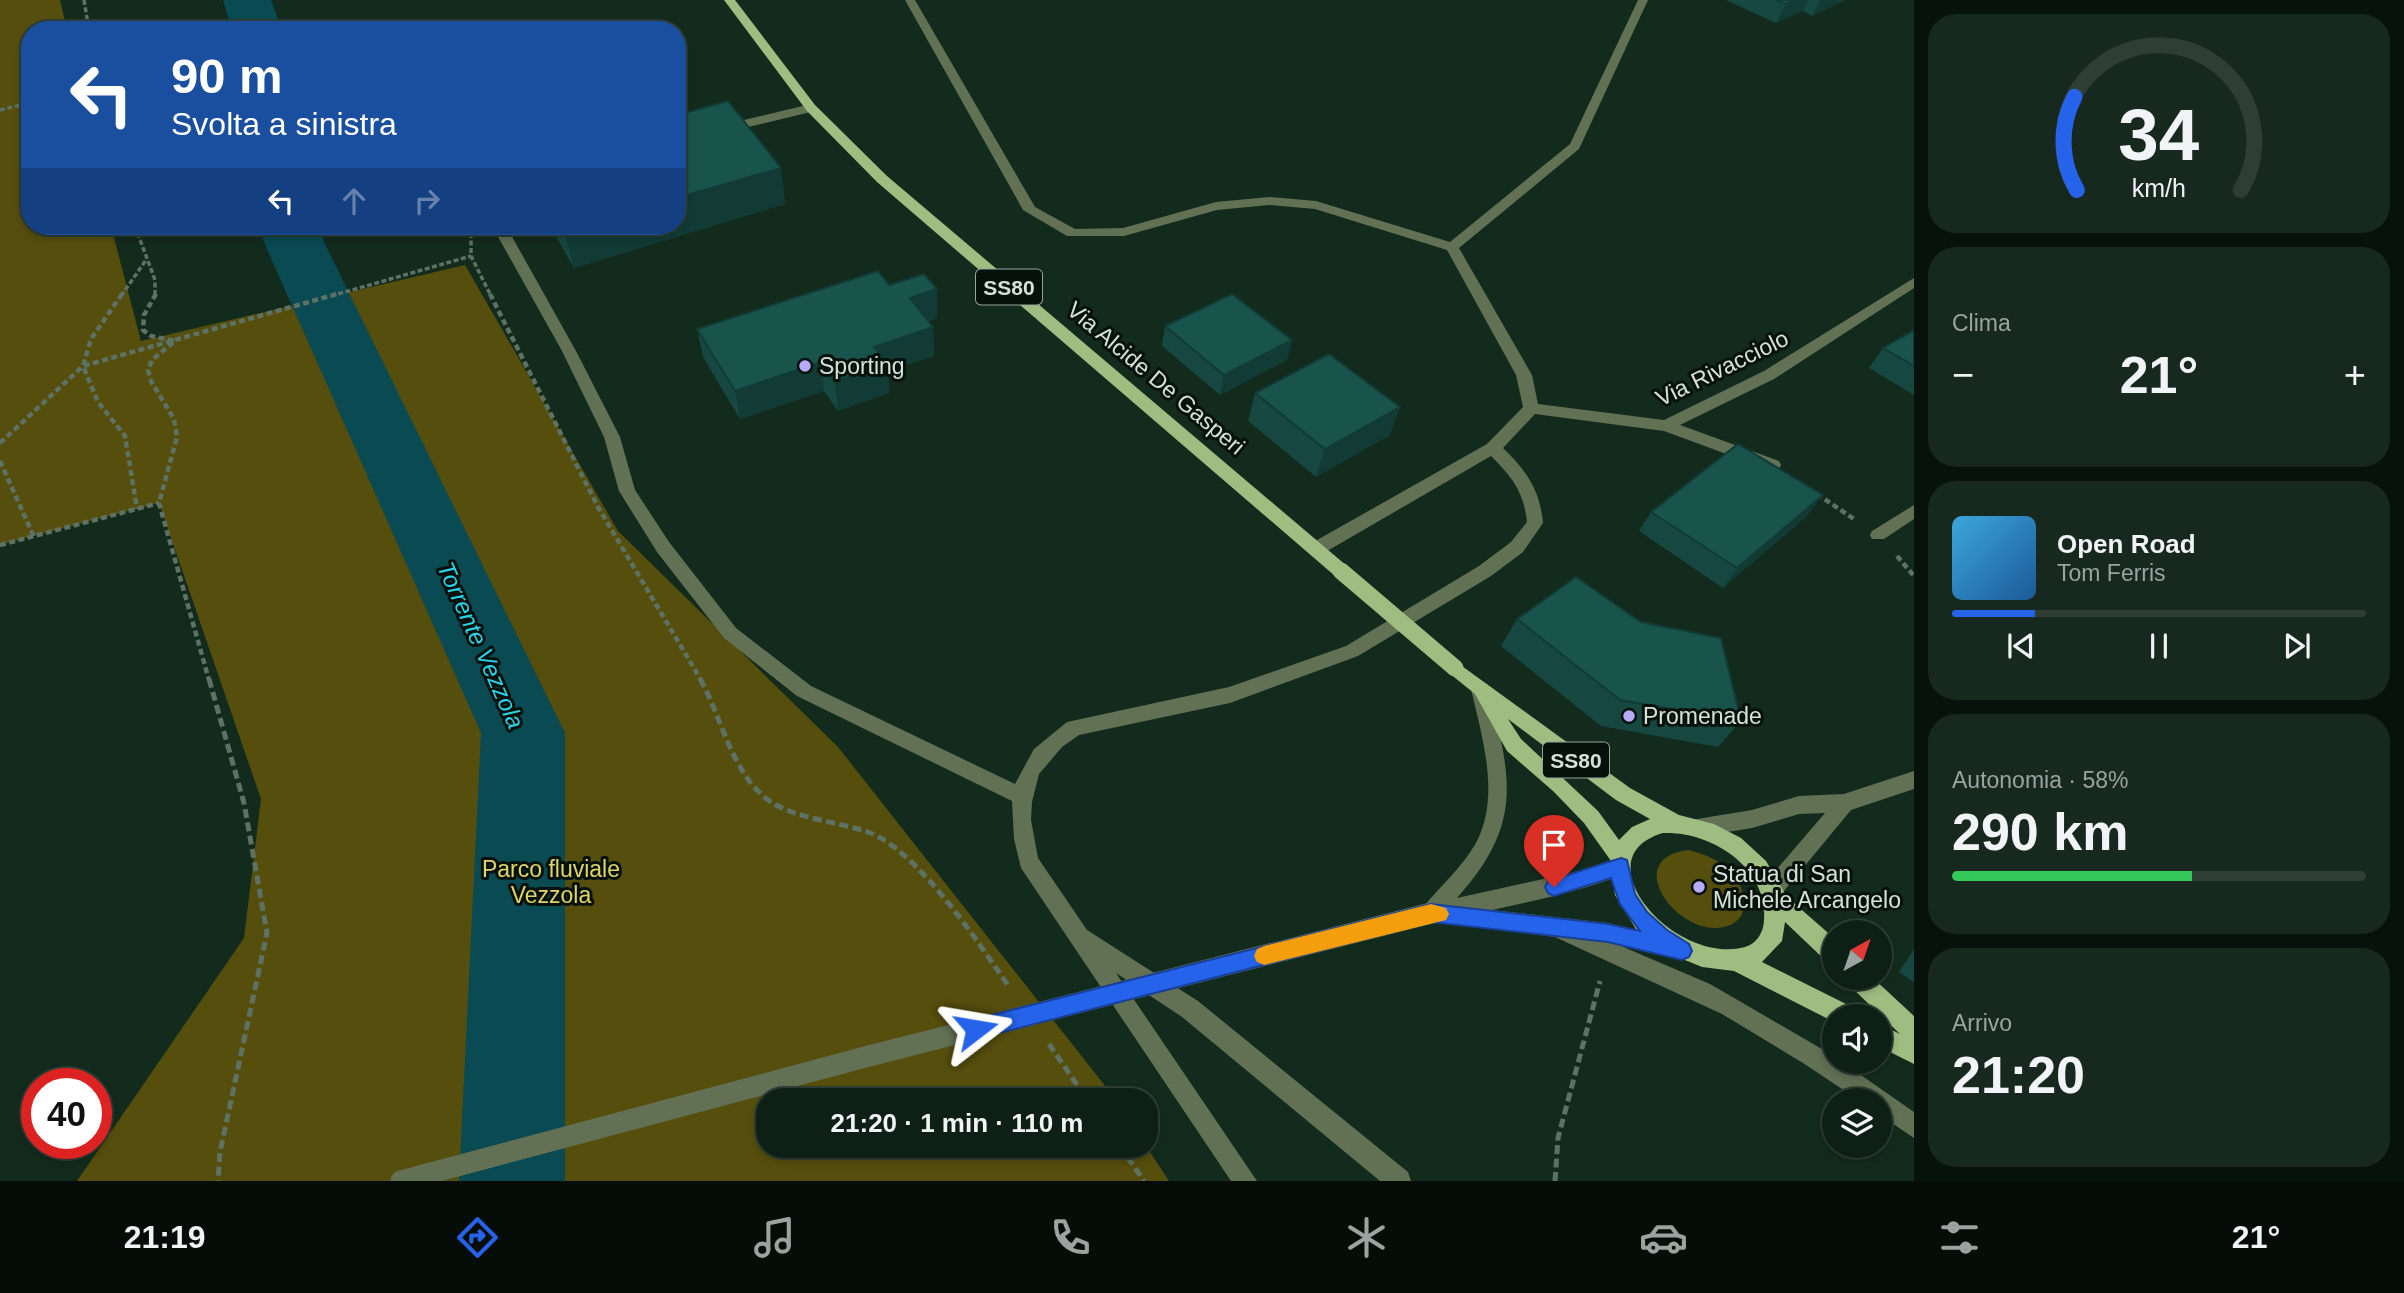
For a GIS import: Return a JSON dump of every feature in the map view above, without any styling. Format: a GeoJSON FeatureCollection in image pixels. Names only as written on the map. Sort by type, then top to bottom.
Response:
{"type":"FeatureCollection","features":[{"type":"Feature","properties":{"kind":"main road","name":"Via Alcide De Gasperi"},"geometry":{"type":"LineString","coordinates":[[729,0],[811,108],[882,179],[1480,689],[1623,794],[1686,826]]}},
{"type":"Feature","properties":{"kind":"main road","name":"Via Alcide De Gasperi"},"geometry":{"type":"LineString","coordinates":[[1480,689],[1514,745],[1560,785],[1591,817],[1621,862]]}},
{"type":"Feature","properties":{"kind":"main road"},"geometry":{"type":"LineString","coordinates":[[1621,862],[1627,843],[1640,832],[1656,825],[1686,826]]}},
{"type":"Feature","properties":{"kind":"main road","name":"SS80"},"geometry":{"type":"LineString","coordinates":[[1686,826],[1718,835],[1738,848],[1754,863],[1774,895],[1822,942]]}},
{"type":"Feature","properties":{"kind":"main road","name":"SS80"},"geometry":{"type":"LineString","coordinates":[[1621,862],[1620,877],[1627,898],[1641,919],[1660,937],[1682,951],[1710,960],[1737,961],[1822,1004]]}},
{"type":"Feature","properties":{"kind":"main road"},"geometry":{"type":"LineString","coordinates":[[1737,961],[1752,957],[1772,940],[1779,915],[1774,895]]}},
{"type":"Feature","properties":{"kind":"main road"},"geometry":{"type":"LineString","coordinates":[[1870,990],[1914,1031]]}},
{"type":"Feature","properties":{"kind":"main road"},"geometry":{"type":"LineString","coordinates":[[1892,1041],[1914,1053]]}},
{"type":"Feature","properties":{"kind":"street"},"geometry":{"type":"LineString","coordinates":[[910,0],[1030,210],[1072,233],[1124,232],[1216,206],[1269,201],[1316,205],[1452,247],[1524,375],[1531,408],[1493,447],[1316,549]]}},
{"type":"Feature","properties":{"kind":"street"},"geometry":{"type":"LineString","coordinates":[[1452,247],[1575,146],[1643,0]]}},
{"type":"Feature","properties":{"kind":"street"},"geometry":{"type":"LineString","coordinates":[[686,138],[811,108]]}},
{"type":"Feature","properties":{"kind":"street"},"geometry":{"type":"LineString","coordinates":[[504,235],[569,351],[612,437],[627,491],[663,547],[730,633],[804,691],[1023,797]]}},
{"type":"Feature","properties":{"kind":"street","name":"Via Rivacciolo"},"geometry":{"type":"LineString","coordinates":[[1531,408],[1666,426],[1769,375],[1914,282]]}},
{"type":"Feature","properties":{"kind":"street"},"geometry":{"type":"LineString","coordinates":[[1666,426],[1773,464]]}},
{"type":"Feature","properties":{"kind":"street"},"geometry":{"type":"LineString","coordinates":[[1245,1181],[1028,861],[1021,829],[1027,775],[1037,756],[1074,728],[1230,695],[1352,651],[1485,571],[1517,547],[1535,523],[1534,501],[1525,481],[1493,447]]}},
{"type":"Feature","properties":{"kind":"street"},"geometry":{"type":"LineString","coordinates":[[1878,535],[1914,511]]}},
{"type":"Feature","properties":{"kind":"street"},"geometry":{"type":"LineString","coordinates":[[1431,913],[1484,847],[1495,817],[1499,778],[1480,689]]}},
{"type":"Feature","properties":{"kind":"street"},"geometry":{"type":"LineString","coordinates":[[1686,826],[1752,818],[1799,805],[1844,803],[1914,780]]}},
{"type":"Feature","properties":{"kind":"street"},"geometry":{"type":"LineString","coordinates":[[1774,895],[1785,871],[1826,830],[1844,803]]}},
{"type":"Feature","properties":{"kind":"street"},"geometry":{"type":"LineString","coordinates":[[401,1181],[869,1056],[1431,913],[1578,881],[1621,862]]}},
{"type":"Feature","properties":{"kind":"street"},"geometry":{"type":"LineString","coordinates":[[1431,913],[1608,933],[1682,951]]}},
{"type":"Feature","properties":{"kind":"street"},"geometry":{"type":"LineString","coordinates":[[1561,929],[1607,953],[1655,970],[1756,1021],[1857,1084],[1914,1126]]}},
{"type":"Feature","properties":{"kind":"street"},"geometry":{"type":"LineString","coordinates":[[1077,934],[1189,1009],[1399,1181]]}},
{"type":"Feature","properties":{"kind":"path"},"geometry":{"type":"LineString","coordinates":[[84,0],[88,21]]}},
{"type":"Feature","properties":{"kind":"path"},"geometry":{"type":"LineString","coordinates":[[0,110],[21,105]]}},
{"type":"Feature","properties":{"kind":"path"},"geometry":{"type":"LineString","coordinates":[[138,235],[156,279],[157,294],[144,314],[143,330],[151,336],[175,341]]}},
{"type":"Feature","properties":{"kind":"path"},"geometry":{"type":"LineString","coordinates":[[0,443],[83,366],[471,256],[598,507],[710,696],[744,774],[771,802],[823,821],[870,833],[907,857],[972,933],[1018,1000]]}},
{"type":"Feature","properties":{"kind":"path"},"geometry":{"type":"LineString","coordinates":[[137,509],[125,436],[98,401],[83,366],[91,339],[146,260]]}},
{"type":"Feature","properties":{"kind":"path"},"geometry":{"type":"LineString","coordinates":[[175,341],[152,360],[148,370],[150,381],[173,419],[177,437],[159,503],[244,803],[267,933],[220,1152],[218,1181]]}},
{"type":"Feature","properties":{"kind":"path"},"geometry":{"type":"LineString","coordinates":[[0,461],[34,537]]}},
{"type":"Feature","properties":{"kind":"path"},"geometry":{"type":"LineString","coordinates":[[1773,464],[1878,535],[1914,576]]}},
{"type":"Feature","properties":{"kind":"path"},"geometry":{"type":"LineString","coordinates":[[0,545],[159,503]]}},
{"type":"Feature","properties":{"kind":"path"},"geometry":{"type":"LineString","coordinates":[[1555,1181],[1558,1138],[1607,953]]}},
{"type":"Feature","properties":{"kind":"path"},"geometry":{"type":"LineString","coordinates":[[1042,1034],[1079,1088]]}},
{"type":"Feature","properties":{"kind":"path"},"geometry":{"type":"LineString","coordinates":[[1128,1158],[1144,1181]]}},
{"type":"Feature","properties":{"kind":"green space","name":"Parco fluviale Vezzola"},"geometry":{"type":"Polygon","coordinates":[[[0,0],[60,0],[65,21],[21,21],[21,235],[113,235],[141,341],[465,265],[618,531],[838,747],[1107,1088],[756,1088],[756,1158],[1154,1158],[1169,1181],[77,1181],[92,1159],[112,1159],[112,1130],[244,938],[261,799],[159,503],[0,545],[0,0]]]}},
{"type":"Feature","properties":{"kind":"green space"},"geometry":{"type":"Polygon","coordinates":[[[1688,850],[1718,862],[1739,882],[1744,909],[1734,923],[1724,927],[1707,927],[1690,921],[1675,910],[1663,896],[1657,881],[1658,867],[1668,856],[1688,850]]]}},
{"type":"Feature","properties":{"kind":"building"},"geometry":{"type":"Polygon","coordinates":[[[1776,0],[1796,0],[1786,4],[1776,0]]]}},
{"type":"Feature","properties":{"kind":"building"},"geometry":{"type":"Polygon","coordinates":[[[728,101],[781,168],[686,195],[686,113],[728,101]]]}},
{"type":"Feature","properties":{"kind":"building"},"geometry":{"type":"Polygon","coordinates":[[[878,271],[889,285],[924,274],[937,289],[910,298],[933,327],[874,347],[887,364],[835,382],[821,362],[735,391],[697,329],[878,271]]]}},
{"type":"Feature","properties":{"kind":"building"},"geometry":{"type":"Polygon","coordinates":[[[1232,294],[1292,340],[1224,375],[1165,326],[1232,294]]]}},
{"type":"Feature","properties":{"kind":"building"},"geometry":{"type":"Polygon","coordinates":[[[1914,330],[1914,366],[1883,348],[1914,330]]]}},
{"type":"Feature","properties":{"kind":"building"},"geometry":{"type":"Polygon","coordinates":[[[1329,354],[1400,407],[1325,449],[1255,393],[1329,354]]]}},
{"type":"Feature","properties":{"kind":"building"},"geometry":{"type":"Polygon","coordinates":[[[1738,444],[1823,495],[1737,568],[1651,512],[1738,444]]]}},
{"type":"Feature","properties":{"kind":"building"},"geometry":{"type":"Polygon","coordinates":[[[1576,577],[1641,622],[1721,638],[1741,721],[1620,700],[1517,619],[1576,577]]]}},
{"type":"Feature","properties":{"kind":"waterway","name":"Torrente Vezzola"},"geometry":{"type":"LineString","coordinates":[[247,0],[254,21]]}},
{"type":"Feature","properties":{"kind":"waterway","name":"Torrente Vezzola"},"geometry":{"type":"LineString","coordinates":[[293,235],[523,733],[512,1181]]}},
{"type":"Feature","properties":{"kind":"slow traffic"},"geometry":{"type":"LineString","coordinates":[[1264,956],[1431,913],[1439,914]]}},
{"type":"Feature","properties":{"kind":"place","name":"Sporting"},"geometry":{"type":"Point","coordinates":[805,366]}},
{"type":"Feature","properties":{"kind":"place","name":"Promenade"},"geometry":{"type":"Point","coordinates":[1629,716]}},
{"type":"Feature","properties":{"kind":"place","name":"Statua di San Michele Arcangelo"},"geometry":{"type":"Point","coordinates":[1699,887]}},
{"type":"Feature","properties":{"kind":"route"},"geometry":{"type":"LineString","coordinates":[[976,1029],[1431,913],[1608,933],[1682,951],[1660,937],[1641,919],[1627,898],[1620,877],[1621,866],[1554,887]]}}]}
